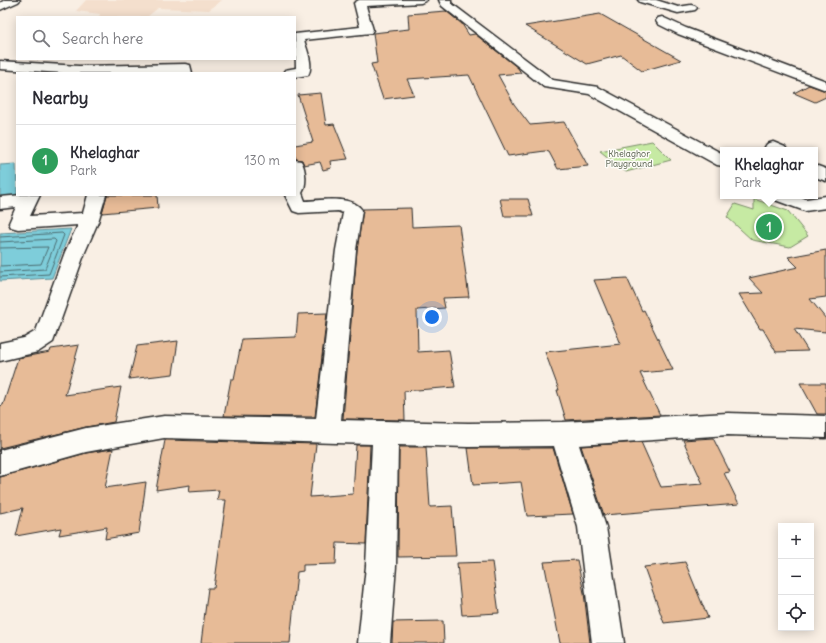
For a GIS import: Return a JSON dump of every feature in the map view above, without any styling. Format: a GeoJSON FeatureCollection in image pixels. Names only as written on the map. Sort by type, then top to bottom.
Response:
{"type":"FeatureCollection","features":[{"type":"Feature","properties":{"kind":"street"},"geometry":{"type":"LineString","coordinates":[[0,7],[14,0]]}},
{"type":"Feature","properties":{"kind":"street"},"geometry":{"type":"LineString","coordinates":[[296,73],[303,72],[303,58],[297,38],[368,30],[360,3],[421,0]]}},
{"type":"Feature","properties":{"kind":"street"},"geometry":{"type":"LineString","coordinates":[[445,0],[446,4],[462,18],[549,84],[593,90],[720,159]]}},
{"type":"Feature","properties":{"kind":"street"},"geometry":{"type":"LineString","coordinates":[[644,0],[678,10],[690,8]]}},
{"type":"Feature","properties":{"kind":"street"},"geometry":{"type":"LineString","coordinates":[[662,21],[682,31],[826,86]]}},
{"type":"Feature","properties":{"kind":"street"},"geometry":{"type":"LineString","coordinates":[[0,65],[17,65],[52,69],[131,72],[186,67]]}},
{"type":"Feature","properties":{"kind":"street"},"geometry":{"type":"LineString","coordinates":[[296,168],[296,180]]}},
{"type":"Feature","properties":{"kind":"street"},"geometry":{"type":"LineString","coordinates":[[0,352],[31,345],[39,342],[45,336],[75,252],[90,218],[97,196]]}},
{"type":"Feature","properties":{"kind":"street"},"geometry":{"type":"LineString","coordinates":[[294,196],[299,208],[340,205],[353,210],[346,250],[327,432]]}},
{"type":"Feature","properties":{"kind":"street"},"geometry":{"type":"LineString","coordinates":[[30,197],[18,223],[90,218]]}},
{"type":"Feature","properties":{"kind":"street"},"geometry":{"type":"LineString","coordinates":[[0,203],[30,197]]}},
{"type":"Feature","properties":{"kind":"street"},"geometry":{"type":"LineString","coordinates":[[789,199],[805,205],[826,202]]}},
{"type":"Feature","properties":{"kind":"street"},"geometry":{"type":"LineString","coordinates":[[0,462],[86,440],[164,427],[468,435],[563,434],[728,424],[826,427]]}},
{"type":"Feature","properties":{"kind":"street"},"geometry":{"type":"LineString","coordinates":[[374,643],[381,566],[385,433]]}},
{"type":"Feature","properties":{"kind":"street"},"geometry":{"type":"LineString","coordinates":[[563,434],[592,527],[608,643]]}},
{"type":"Feature","properties":{"kind":"shaded area"},"geometry":{"type":"Polygon","coordinates":[[[86,0],[222,0],[209,10],[158,8],[148,16],[99,16],[100,14],[76,11],[86,0]]]}},
{"type":"Feature","properties":{"kind":"green space","name":"Khelaghor Playground"},"geometry":{"type":"Polygon","coordinates":[[[652,141],[671,160],[626,172],[600,151],[652,141]]]}},
{"type":"Feature","properties":{"kind":"green space"},"geometry":{"type":"Polygon","coordinates":[[[754,199],[788,211],[808,236],[790,247],[752,240],[727,217],[735,204],[754,210],[754,199]]]}},
{"type":"Feature","properties":{"kind":"water"},"geometry":{"type":"Polygon","coordinates":[[[16,164],[16,194],[12,199],[0,201],[0,165],[16,164]]]}},
{"type":"Feature","properties":{"kind":"water"},"geometry":{"type":"Polygon","coordinates":[[[71,229],[52,278],[0,281],[0,233],[71,229]]]}},
{"type":"Feature","properties":{"kind":"building"},"geometry":{"type":"Polygon","coordinates":[[[446,11],[462,24],[469,35],[475,34],[518,68],[521,73],[498,75],[514,104],[530,125],[564,122],[588,166],[558,169],[549,152],[545,151],[508,156],[469,75],[407,79],[414,95],[383,99],[371,64],[377,63],[373,33],[409,29],[408,14],[446,11]]]}},
{"type":"Feature","properties":{"kind":"building"},"geometry":{"type":"Polygon","coordinates":[[[600,14],[681,60],[642,71],[621,55],[587,64],[525,26],[600,14]]]}},
{"type":"Feature","properties":{"kind":"building"},"geometry":{"type":"Polygon","coordinates":[[[809,85],[826,91],[826,97],[815,102],[794,93],[809,85]]]}},
{"type":"Feature","properties":{"kind":"building"},"geometry":{"type":"Polygon","coordinates":[[[321,93],[326,125],[334,124],[348,159],[330,161],[331,168],[323,170],[320,162],[304,165],[302,160],[296,159],[296,145],[313,142],[298,95],[321,93]]]}},
{"type":"Feature","properties":{"kind":"building"},"geometry":{"type":"Polygon","coordinates":[[[107,196],[157,196],[158,208],[102,213],[107,196]]]}},
{"type":"Feature","properties":{"kind":"building"},"geometry":{"type":"Polygon","coordinates":[[[500,199],[528,199],[533,216],[504,216],[500,199]]]}},
{"type":"Feature","properties":{"kind":"building"},"geometry":{"type":"Polygon","coordinates":[[[411,208],[412,227],[459,225],[469,297],[443,298],[445,308],[417,310],[418,352],[449,350],[455,387],[404,391],[405,420],[343,419],[357,250],[363,209],[411,208]]]}},
{"type":"Feature","properties":{"kind":"building"},"geometry":{"type":"Polygon","coordinates":[[[826,250],[826,297],[810,299],[826,319],[826,332],[794,329],[808,351],[776,352],[763,329],[760,329],[739,294],[763,293],[749,278],[798,267],[788,257],[826,250]]]}},
{"type":"Feature","properties":{"kind":"building"},"geometry":{"type":"Polygon","coordinates":[[[627,278],[642,311],[644,310],[673,370],[640,373],[660,415],[566,420],[557,390],[559,390],[545,352],[621,344],[594,280],[627,278]]]}},
{"type":"Feature","properties":{"kind":"building"},"geometry":{"type":"Polygon","coordinates":[[[327,313],[315,417],[224,416],[231,379],[234,379],[242,339],[296,337],[298,314],[327,313]]]}},
{"type":"Feature","properties":{"kind":"building"},"geometry":{"type":"Polygon","coordinates":[[[178,341],[173,374],[129,379],[137,346],[178,341]]]}},
{"type":"Feature","properties":{"kind":"building"},"geometry":{"type":"Polygon","coordinates":[[[79,345],[65,395],[121,387],[114,422],[86,427],[0,448],[0,406],[3,405],[18,358],[50,352],[51,349],[79,345]]]}},
{"type":"Feature","properties":{"kind":"building"},"geometry":{"type":"Polygon","coordinates":[[[800,383],[826,383],[826,414],[817,414],[800,383]]]}},
{"type":"Feature","properties":{"kind":"building"},"geometry":{"type":"Polygon","coordinates":[[[713,438],[730,472],[724,473],[739,504],[604,515],[581,446],[641,442],[661,487],[703,484],[683,440],[713,438]]]}},
{"type":"Feature","properties":{"kind":"building"},"geometry":{"type":"Polygon","coordinates":[[[165,440],[316,444],[310,497],[353,494],[356,445],[370,445],[366,544],[337,543],[336,564],[303,565],[303,571],[297,572],[290,643],[201,643],[208,588],[214,588],[226,500],[217,500],[219,490],[189,492],[190,485],[156,490],[165,440]]]}},
{"type":"Feature","properties":{"kind":"building"},"geometry":{"type":"Polygon","coordinates":[[[399,447],[426,447],[430,507],[452,506],[456,556],[398,557],[399,447]]]}},
{"type":"Feature","properties":{"kind":"building"},"geometry":{"type":"Polygon","coordinates":[[[468,448],[553,448],[573,514],[527,516],[521,482],[473,485],[468,448]]]}},
{"type":"Feature","properties":{"kind":"building"},"geometry":{"type":"Polygon","coordinates":[[[113,449],[105,488],[146,482],[139,533],[105,539],[107,527],[59,535],[61,528],[16,536],[23,508],[0,513],[0,477],[86,453],[113,449]]]}},
{"type":"Feature","properties":{"kind":"building"},"geometry":{"type":"Polygon","coordinates":[[[577,560],[584,593],[590,643],[560,643],[544,562],[577,560]]]}},
{"type":"Feature","properties":{"kind":"building"},"geometry":{"type":"Polygon","coordinates":[[[492,562],[499,613],[462,615],[457,563],[492,562]]]}},
{"type":"Feature","properties":{"kind":"building"},"geometry":{"type":"Polygon","coordinates":[[[685,562],[708,618],[664,623],[644,567],[685,562]]]}},
{"type":"Feature","properties":{"kind":"building"},"geometry":{"type":"Polygon","coordinates":[[[443,621],[444,643],[392,643],[393,622],[443,621]]]}},
{"type":"Feature","properties":{"kind":"place","name":"Khelaghar"},"geometry":{"type":"Point","coordinates":[769,227]}}]}
